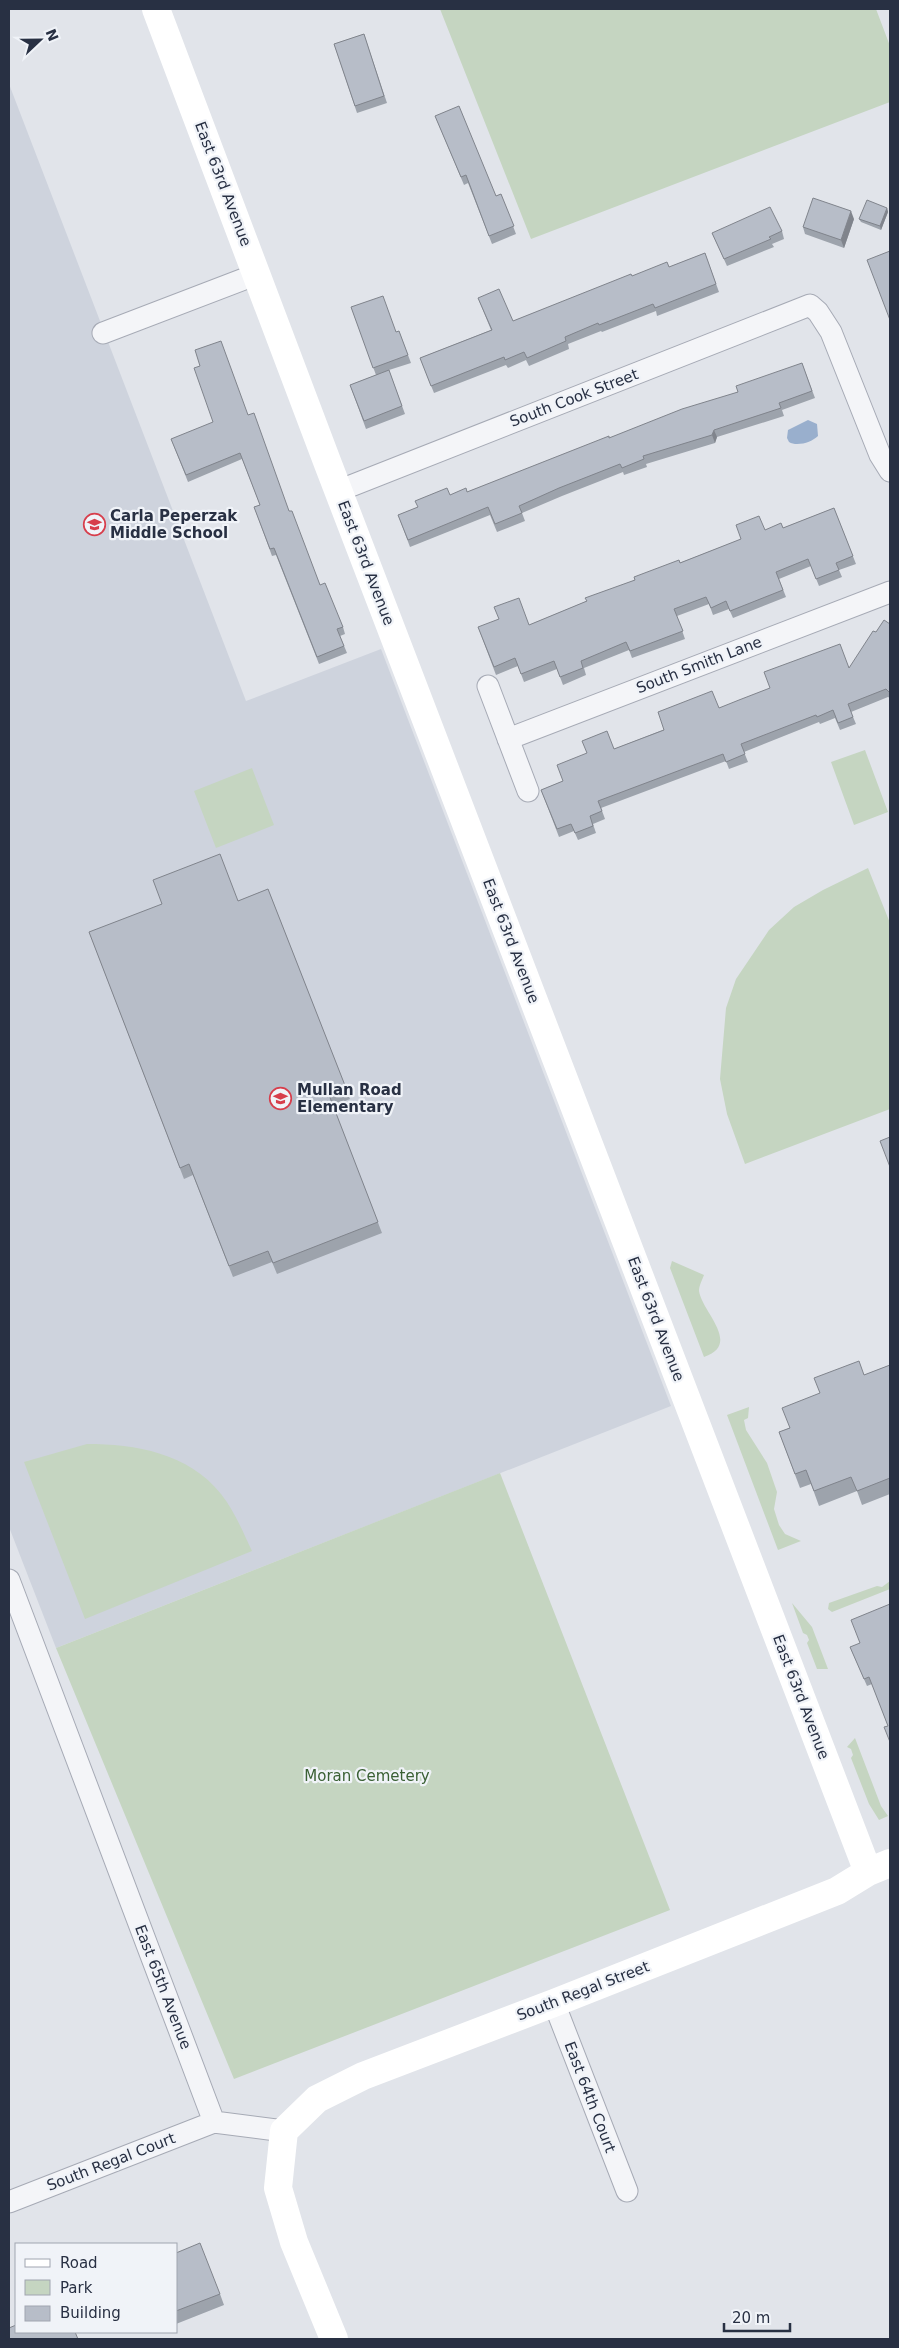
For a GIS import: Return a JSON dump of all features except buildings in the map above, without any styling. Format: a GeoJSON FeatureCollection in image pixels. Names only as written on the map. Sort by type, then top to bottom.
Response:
{"type":"FeatureCollection","features":[{"type":"Feature","properties":{"kind":"street","name":"East 63rd Avenue"},"geometry":{"type":"LineString","coordinates":[[156,9],[338,490],[879,1867]]}},
{"type":"Feature","properties":{"kind":"street"},"geometry":{"type":"LineString","coordinates":[[103,333],[257,274]]}},
{"type":"Feature","properties":{"kind":"street","name":"South Cook Street"},"geometry":{"type":"LineString","coordinates":[[338,490],[810,305],[818,312],[831,332],[887,459]]}},
{"type":"Feature","properties":{"kind":"street","name":"South Smith Lane"},"geometry":{"type":"LineString","coordinates":[[508,739],[890,592]]}},
{"type":"Feature","properties":{"kind":"street"},"geometry":{"type":"LineString","coordinates":[[488,686],[528,791]]}},
{"type":"Feature","properties":{"kind":"street","name":"East 65th Avenue"},"geometry":{"type":"LineString","coordinates":[[9,1580],[214,2122]]}},
{"type":"Feature","properties":{"kind":"street","name":"South Regal Street"},"geometry":{"type":"LineString","coordinates":[[284,2131],[317,2099],[363,2076],[837,1891],[879,1867]]}},
{"type":"Feature","properties":{"kind":"street","name":"East 64th Court"},"geometry":{"type":"LineString","coordinates":[[554,2003],[627,2191]]}},
{"type":"Feature","properties":{"kind":"street"},"geometry":{"type":"LineString","coordinates":[[214,2122],[284,2131],[278,2188],[294,2242],[334,2339]]}},
{"type":"Feature","properties":{"kind":"street","name":"South Regal Court"},"geometry":{"type":"LineString","coordinates":[[9,2202],[214,2122]]}},
{"type":"Feature","properties":{"kind":"shaded area","name":"Mullan Road Elementary"},"geometry":{"type":"Polygon","coordinates":[[[9,84],[246,701],[381,649],[671,1406],[56,1648],[9,1527],[9,84]]]}},
{"type":"Feature","properties":{"kind":"green space"},"geometry":{"type":"Polygon","coordinates":[[[440,9],[876,9],[890,46],[890,102],[531,239],[440,9]]]}},
{"type":"Feature","properties":{"kind":"green space"},"geometry":{"type":"Polygon","coordinates":[[[865,750],[888,812],[854,825],[831,762],[865,750]]]}},
{"type":"Feature","properties":{"kind":"green space"},"geometry":{"type":"Polygon","coordinates":[[[252,768],[274,825],[216,848],[194,791],[252,768]]]}},
{"type":"Feature","properties":{"kind":"green space"},"geometry":{"type":"Polygon","coordinates":[[[868,868],[890,923],[890,1109],[745,1164],[727,1114],[720,1079],[726,1008],[736,979],[769,930],[794,907],[823,890],[868,868]]]}},
{"type":"Feature","properties":{"kind":"green space"},"geometry":{"type":"Polygon","coordinates":[[[672,1261],[704,1275],[699,1291],[717,1327],[720,1344],[715,1351],[704,1357],[670,1268],[672,1261]]]}},
{"type":"Feature","properties":{"kind":"green space"},"geometry":{"type":"Polygon","coordinates":[[[749,1407],[748,1418],[744,1420],[746,1430],[767,1463],[777,1492],[774,1509],[779,1525],[785,1534],[801,1541],[778,1550],[727,1415],[749,1407]]]}},
{"type":"Feature","properties":{"kind":"green space"},"geometry":{"type":"Polygon","coordinates":[[[87,1444],[105,1444],[142,1449],[177,1460],[193,1469],[208,1480],[226,1500],[252,1551],[85,1619],[24,1462],[87,1444]]]}},
{"type":"Feature","properties":{"kind":"green space","name":"Moran Cemetery"},"geometry":{"type":"Polygon","coordinates":[[[500,1473],[670,1910],[234,2079],[56,1648],[500,1473]]]}},
{"type":"Feature","properties":{"kind":"green space"},"geometry":{"type":"Polygon","coordinates":[[[890,1581],[890,1589],[832,1612],[828,1609],[829,1603],[877,1586],[882,1587],[890,1581]]]}},
{"type":"Feature","properties":{"kind":"green space"},"geometry":{"type":"Polygon","coordinates":[[[792,1603],[812,1627],[828,1669],[817,1669],[807,1643],[809,1640],[807,1635],[803,1633],[792,1603]]]}},
{"type":"Feature","properties":{"kind":"green space"},"geometry":{"type":"Polygon","coordinates":[[[855,1738],[881,1806],[888,1816],[879,1820],[869,1804],[851,1758],[853,1755],[851,1749],[847,1747],[855,1738]]]}},
{"type":"Feature","properties":{"kind":"water"},"geometry":{"type":"Polygon","coordinates":[[[808,420],[817,424],[818,436],[804,443],[796,444],[789,442],[787,438],[788,430],[808,420]]]}},
{"type":"Feature","properties":{"kind":"place","name":"Carla Peperzak Middle School"},"geometry":{"type":"Point","coordinates":[94,525]}},
{"type":"Feature","properties":{"kind":"place","name":"Mullan Road Elementary"},"geometry":{"type":"Point","coordinates":[281,1099]}}]}
